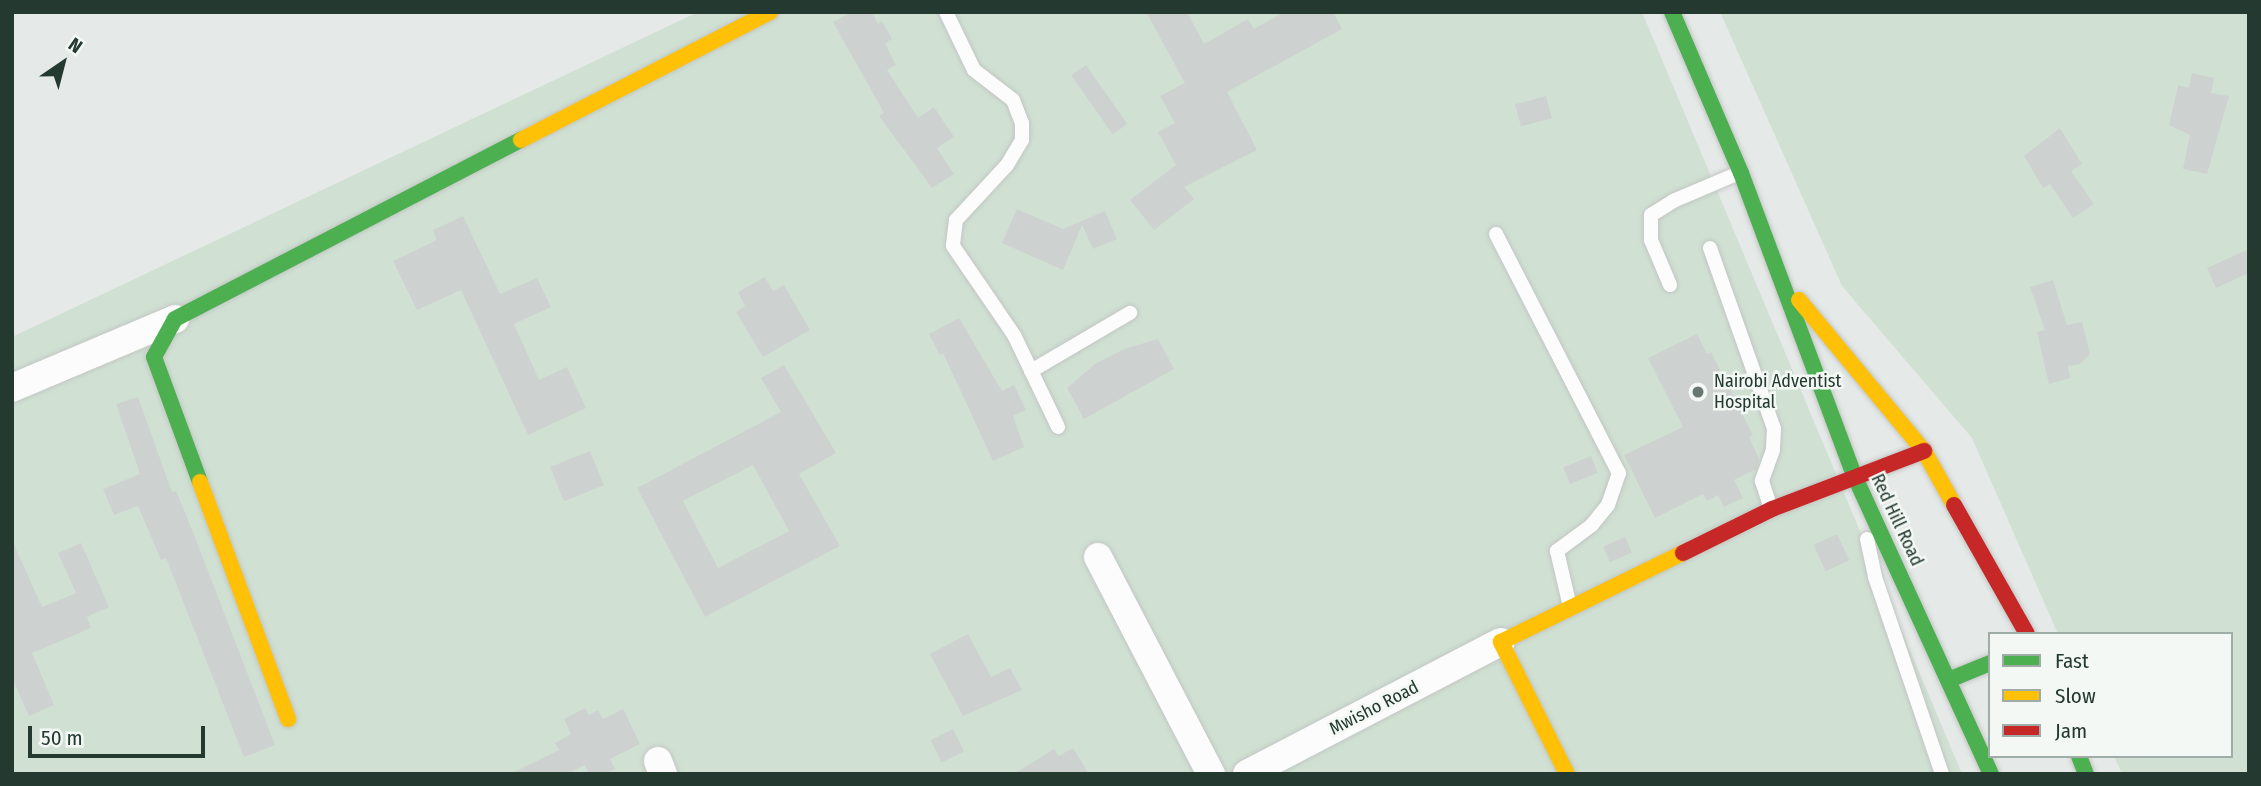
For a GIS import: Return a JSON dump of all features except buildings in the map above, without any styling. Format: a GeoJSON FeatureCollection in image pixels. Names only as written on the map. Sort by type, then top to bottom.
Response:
{"type":"FeatureCollection","features":[{"type":"Feature","properties":{"kind":"street"},"geometry":{"type":"LineString","coordinates":[[12,388],[175,320],[770,12]]}},
{"type":"Feature","properties":{"kind":"street","name":"Red Hill Road"},"geometry":{"type":"LineString","coordinates":[[1672,12],[1741,173],[1854,475],[1951,680],[1991,774]]}},
{"type":"Feature","properties":{"kind":"street","name":"Red Hill Road"},"geometry":{"type":"LineString","coordinates":[[1780,277],[1924,452],[2026,632]]}},
{"type":"Feature","properties":{"kind":"street"},"geometry":{"type":"LineString","coordinates":[[175,320],[154,357],[288,719]]}},
{"type":"Feature","properties":{"kind":"street"},"geometry":{"type":"LineString","coordinates":[[1567,774],[1500,642],[1772,509],[1854,475],[1924,452]]}},
{"type":"Feature","properties":{"kind":"street"},"geometry":{"type":"LineString","coordinates":[[1098,557],[1211,774]]}},
{"type":"Feature","properties":{"kind":"street","name":"Mwisho Road"},"geometry":{"type":"LineString","coordinates":[[1247,774],[1500,642]]}},
{"type":"Feature","properties":{"kind":"street"},"geometry":{"type":"LineString","coordinates":[[1951,680],[1988,664]]}},
{"type":"Feature","properties":{"kind":"street"},"geometry":{"type":"LineString","coordinates":[[2079,758],[2086,774]]}},
{"type":"Feature","properties":{"kind":"lane"},"geometry":{"type":"LineString","coordinates":[[946,12],[974,70],[1013,100],[1022,123],[1022,140],[1007,165],[956,220],[951,234],[953,246],[1014,335],[1058,427]]}},
{"type":"Feature","properties":{"kind":"lane"},"geometry":{"type":"LineString","coordinates":[[1670,285],[1648,231],[1651,215],[1673,201],[1741,173]]}},
{"type":"Feature","properties":{"kind":"lane"},"geometry":{"type":"LineString","coordinates":[[1496,234],[1619,473],[1608,505],[1592,526],[1557,551],[1570,608]]}},
{"type":"Feature","properties":{"kind":"lane"},"geometry":{"type":"LineString","coordinates":[[1710,248],[1774,429],[1773,450],[1762,481],[1772,509]]}},
{"type":"Feature","properties":{"kind":"lane"},"geometry":{"type":"LineString","coordinates":[[1031,371],[1130,313]]}},
{"type":"Feature","properties":{"kind":"lane"},"geometry":{"type":"LineString","coordinates":[[1854,475],[1874,578],[1942,774]]}},
{"type":"Feature","properties":{"kind":"green space"},"geometry":{"type":"Polygon","coordinates":[[[698,12],[1642,12],[1962,774],[12,774],[12,337],[698,12]]]}},
{"type":"Feature","properties":{"kind":"green space"},"geometry":{"type":"Polygon","coordinates":[[[1720,12],[2249,12],[2249,774],[2122,774],[2115,758],[2233,758],[2233,632],[2057,632],[1972,438],[1842,286],[1720,12]]]}},
{"type":"Feature","properties":{"kind":"traffic: fast"},"geometry":{"type":"LineString","coordinates":[[1672,12],[1741,173],[1854,475],[1991,774]]}},
{"type":"Feature","properties":{"kind":"traffic: fast"},"geometry":{"type":"LineString","coordinates":[[200,482],[154,357],[175,319],[521,140]]}},
{"type":"Feature","properties":{"kind":"traffic: fast"},"geometry":{"type":"LineString","coordinates":[[1951,679],[1988,664]]}},
{"type":"Feature","properties":{"kind":"traffic: fast"},"geometry":{"type":"LineString","coordinates":[[2080,758],[2086,774]]}},
{"type":"Feature","properties":{"kind":"traffic: slow"},"geometry":{"type":"LineString","coordinates":[[521,140],[770,12]]}},
{"type":"Feature","properties":{"kind":"traffic: slow"},"geometry":{"type":"LineString","coordinates":[[1799,300],[1924,451],[1954,505]]}},
{"type":"Feature","properties":{"kind":"traffic: slow"},"geometry":{"type":"LineString","coordinates":[[200,482],[288,719]]}},
{"type":"Feature","properties":{"kind":"traffic: slow"},"geometry":{"type":"LineString","coordinates":[[1567,774],[1501,642],[1683,553]]}},
{"type":"Feature","properties":{"kind":"traffic: jam"},"geometry":{"type":"LineString","coordinates":[[1683,553],[1772,509],[1924,451]]}},
{"type":"Feature","properties":{"kind":"traffic: jam"},"geometry":{"type":"LineString","coordinates":[[1954,505],[2026,632]]}},
{"type":"Feature","properties":{"kind":"place","name":"Nairobi Adventist Hospital"},"geometry":{"type":"Point","coordinates":[1698,392]}}]}
